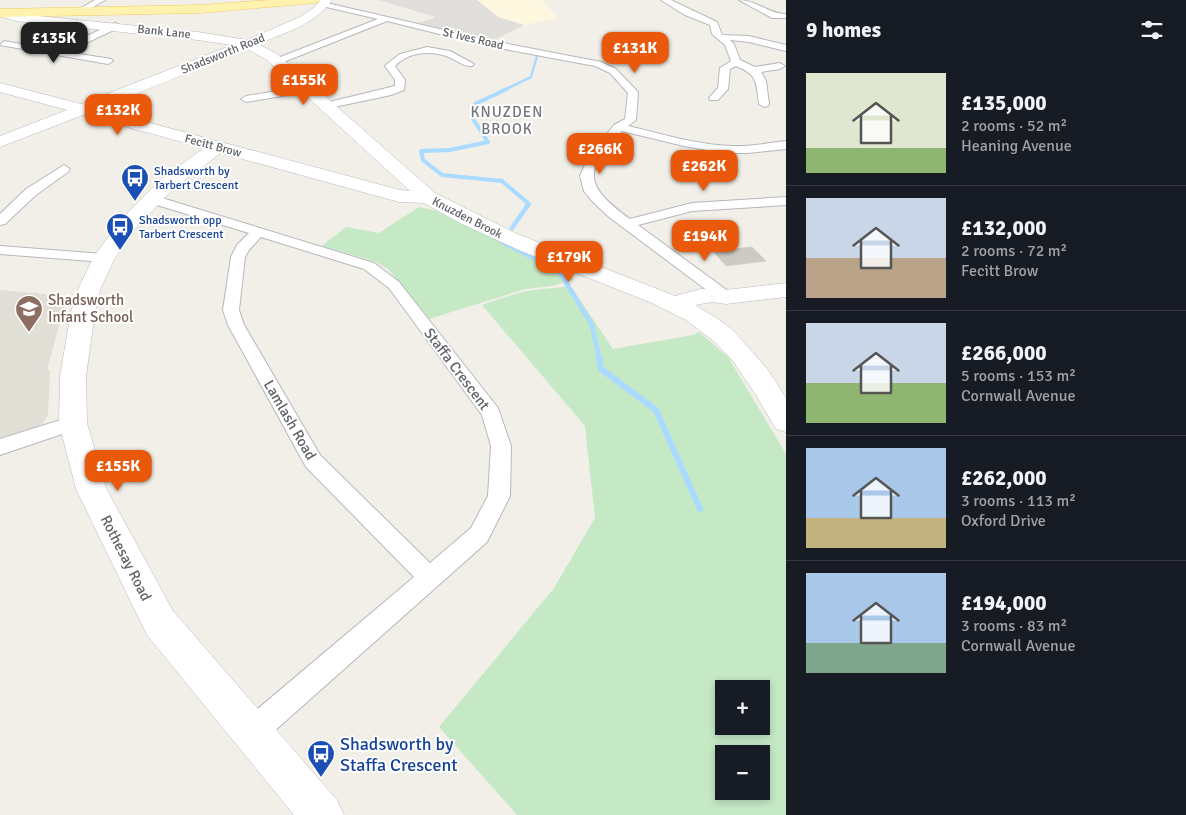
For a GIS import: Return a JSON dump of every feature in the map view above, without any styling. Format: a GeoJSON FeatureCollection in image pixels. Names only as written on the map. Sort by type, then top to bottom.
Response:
{"type":"FeatureCollection","features":[{"type":"Feature","properties":{"kind":"main road"},"geometry":{"type":"LineString","coordinates":[[4,13],[200,9],[322,1]]}},
{"type":"Feature","properties":{"kind":"main road","name":"Shadsworth Road"},"geometry":{"type":"LineString","coordinates":[[0,142],[304,20],[322,1]]}},
{"type":"Feature","properties":{"kind":"main road","name":"Bank Lane"},"geometry":{"type":"LineString","coordinates":[[4,13],[16,17],[115,26],[248,44],[278,62],[428,197]]}},
{"type":"Feature","properties":{"kind":"main road","name":"Fecitt Brow"},"geometry":{"type":"LineString","coordinates":[[1,88],[399,196],[428,197]]}},
{"type":"Feature","properties":{"kind":"main road","name":"Rothesay Road"},"geometry":{"type":"LineString","coordinates":[[217,147],[167,184],[126,226],[104,258],[90,287],[83,312],[73,376],[73,423],[90,489],[160,623],[322,815]]}},
{"type":"Feature","properties":{"kind":"main road","name":"Knuzden Brook"},"geometry":{"type":"LineString","coordinates":[[428,197],[455,213],[518,243],[673,304],[701,319],[724,336],[756,373],[786,422]]}},
{"type":"Feature","properties":{"kind":"main road"},"geometry":{"type":"LineString","coordinates":[[673,304],[701,296],[726,297],[786,290]]}},
{"type":"Feature","properties":{"kind":"main road"},"geometry":{"type":"LineString","coordinates":[[701,319],[725,304],[726,297]]}},
{"type":"Feature","properties":{"kind":"street"},"geometry":{"type":"LineString","coordinates":[[80,11],[101,0]]}},
{"type":"Feature","properties":{"kind":"street"},"geometry":{"type":"LineString","coordinates":[[665,0],[688,13],[714,24],[716,34],[730,44],[736,62],[755,70],[760,75],[764,104]]}},
{"type":"Feature","properties":{"kind":"street"},"geometry":{"type":"LineString","coordinates":[[743,0],[774,16],[786,16]]}},
{"type":"Feature","properties":{"kind":"street","name":"St Ives Road"},"geometry":{"type":"LineString","coordinates":[[322,1],[386,19],[497,45],[598,64],[613,71],[617,77]]}},
{"type":"Feature","properties":{"kind":"street"},"geometry":{"type":"LineString","coordinates":[[278,62],[386,19]]}},
{"type":"Feature","properties":{"kind":"street"},"geometry":{"type":"LineString","coordinates":[[59,52],[115,26]]}},
{"type":"Feature","properties":{"kind":"street"},"geometry":{"type":"LineString","coordinates":[[720,36],[749,39],[786,48]]}},
{"type":"Feature","properties":{"kind":"street"},"geometry":{"type":"LineString","coordinates":[[4,44],[108,61]]}},
{"type":"Feature","properties":{"kind":"street"},"geometry":{"type":"LineString","coordinates":[[325,106],[391,92],[400,88],[400,80],[390,66],[394,60],[409,54],[434,49],[469,64]]}},
{"type":"Feature","properties":{"kind":"street"},"geometry":{"type":"LineString","coordinates":[[714,98],[723,89],[725,68],[736,62]]}},
{"type":"Feature","properties":{"kind":"street"},"geometry":{"type":"LineString","coordinates":[[755,70],[780,66]]}},
{"type":"Feature","properties":{"kind":"street"},"geometry":{"type":"LineString","coordinates":[[617,77],[634,92],[630,120],[618,127],[588,165],[587,180],[589,189],[602,204],[726,297]]}},
{"type":"Feature","properties":{"kind":"street"},"geometry":{"type":"LineString","coordinates":[[246,99],[307,89]]}},
{"type":"Feature","properties":{"kind":"street"},"geometry":{"type":"LineString","coordinates":[[618,127],[686,143],[724,149],[786,145]]}},
{"type":"Feature","properties":{"kind":"street"},"geometry":{"type":"LineString","coordinates":[[0,221],[31,192],[64,169]]}},
{"type":"Feature","properties":{"kind":"street","name":"Staffa Crescent"},"geometry":{"type":"LineString","coordinates":[[152,199],[369,266],[394,285],[490,413],[501,446],[499,496],[479,535],[252,732]]}},
{"type":"Feature","properties":{"kind":"street"},"geometry":{"type":"LineString","coordinates":[[628,224],[692,207],[786,201]]}},
{"type":"Feature","properties":{"kind":"street","name":"Lamlash Road"},"geometry":{"type":"LineString","coordinates":[[258,232],[242,248],[238,257],[231,310],[236,325],[312,461],[429,577]]}},
{"type":"Feature","properties":{"kind":"street"},"geometry":{"type":"LineString","coordinates":[[0,250],[104,258]]}},
{"type":"Feature","properties":{"kind":"street"},"geometry":{"type":"LineString","coordinates":[[0,447],[73,423]]}},
{"type":"Feature","properties":{"kind":"shaded area"},"geometry":{"type":"Polygon","coordinates":[[[378,0],[477,0],[498,17],[524,25],[494,40],[419,23],[436,17],[378,0]]]}},
{"type":"Feature","properties":{"kind":"shaded area"},"geometry":{"type":"Polygon","coordinates":[[[477,0],[542,0],[558,18],[524,25],[510,22],[498,17],[477,0]]]}},
{"type":"Feature","properties":{"kind":"shaded area","name":"Shadsworth Infant School"},"geometry":{"type":"Polygon","coordinates":[[[0,290],[67,296],[47,370],[50,370],[48,415],[43,423],[36,427],[0,438],[0,290]]]}},
{"type":"Feature","properties":{"kind":"green space"},"geometry":{"type":"Polygon","coordinates":[[[419,207],[446,213],[570,272],[573,280],[552,286],[525,289],[429,319],[388,269],[374,261],[322,246],[346,227],[379,233],[419,207]]]}},
{"type":"Feature","properties":{"kind":"green space"},"geometry":{"type":"Polygon","coordinates":[[[570,285],[613,349],[693,335],[699,332],[728,357],[786,454],[786,815],[517,815],[439,727],[554,588],[595,518],[585,426],[482,305],[522,292],[570,285]]]}},
{"type":"Feature","properties":{"kind":"building"},"geometry":{"type":"Polygon","coordinates":[[[752,247],[766,261],[726,266],[713,251],[752,247]]]}},
{"type":"Feature","properties":{"kind":"waterway","name":"Knuzden Brook"},"geometry":{"type":"LineString","coordinates":[[504,90],[531,77],[537,56]]}},
{"type":"Feature","properties":{"kind":"waterway","name":"Knuzden Brook"},"geometry":{"type":"LineString","coordinates":[[507,89],[475,104],[473,119],[488,142],[450,150],[421,151],[423,160],[442,175],[502,181],[528,205]]}},
{"type":"Feature","properties":{"kind":"waterway","name":"Knuzden Brook"},"geometry":{"type":"LineString","coordinates":[[512,228],[528,205]]}},
{"type":"Feature","properties":{"kind":"waterway","name":"Knuzden Brook"},"geometry":{"type":"LineString","coordinates":[[502,242],[559,271],[592,325],[599,358]]}},
{"type":"Feature","properties":{"kind":"waterway","name":"Knuzden Brook"},"geometry":{"type":"LineString","coordinates":[[599,357],[601,369],[656,410],[700,509]]}},
{"type":"Feature","properties":{"kind":"place","name":"Shadsworth by Tarbert Crescent"},"geometry":{"type":"Point","coordinates":[135,202]}},
{"type":"Feature","properties":{"kind":"place","name":"Shadsworth opp Tarbert Crescent"},"geometry":{"type":"Point","coordinates":[120,251]}},
{"type":"Feature","properties":{"kind":"place","name":"Shadsworth Infant School"},"geometry":{"type":"Point","coordinates":[29,333]}},
{"type":"Feature","properties":{"kind":"place","name":"Shadsworth by Staffa Crescent"},"geometry":{"type":"Point","coordinates":[321,778]}},
{"type":"Feature","properties":{"kind":"district","name":"KNUZDEN BROOK"},"geometry":{"type":"Point","coordinates":[507,120]}}]}
